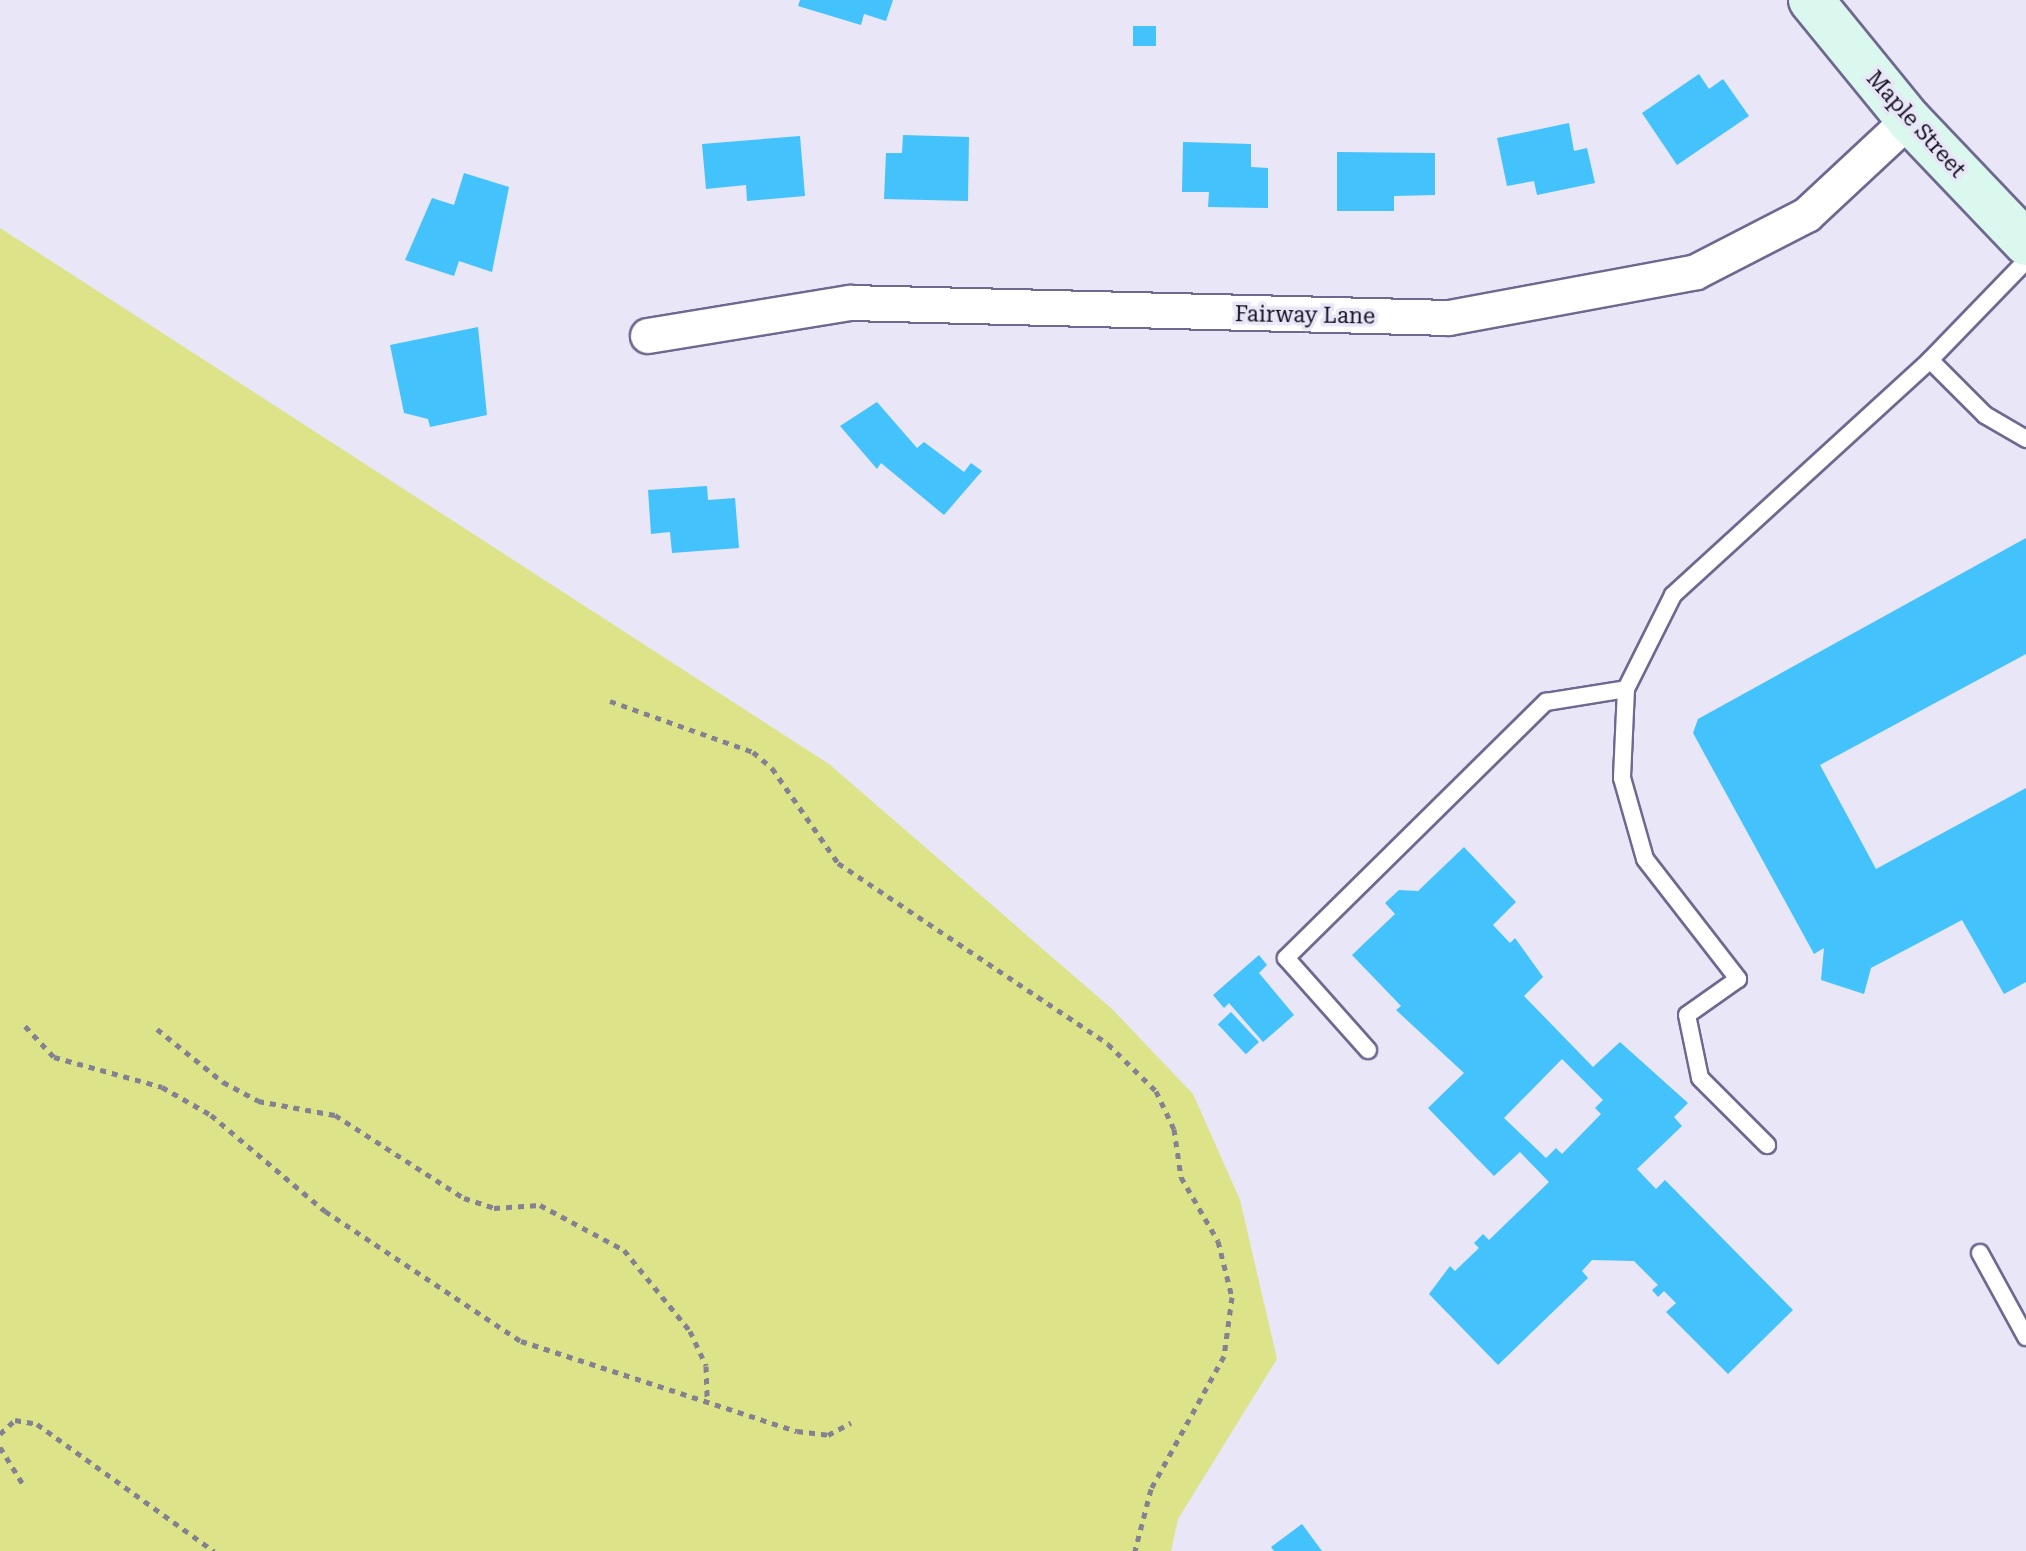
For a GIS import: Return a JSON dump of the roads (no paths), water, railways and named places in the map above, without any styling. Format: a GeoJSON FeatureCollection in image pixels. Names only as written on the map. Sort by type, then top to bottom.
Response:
{"type":"FeatureCollection","features":[{"type":"Feature","properties":{"kind":"main road","name":"Maple Street"},"geometry":{"type":"LineString","coordinates":[[1811,0],[1909,120],[2026,243]]}},
{"type":"Feature","properties":{"kind":"street","name":"Fairway Lane"},"geometry":{"type":"LineString","coordinates":[[648,336],[850,303],[1449,318],[1696,272],[1807,215],[1909,120]]}},
{"type":"Feature","properties":{"kind":"lane"},"geometry":{"type":"LineString","coordinates":[[1767,1145],[1700,1078],[1687,1015],[1738,979],[1645,859],[1622,778],[1626,689],[1673,595],[1930,360],[2026,261]]}},
{"type":"Feature","properties":{"kind":"lane"},"geometry":{"type":"LineString","coordinates":[[1930,360],[1985,415],[2026,439]]}},
{"type":"Feature","properties":{"kind":"lane"},"geometry":{"type":"LineString","coordinates":[[1368,1050],[1286,958],[1546,702],[1626,689]]}},
{"type":"Feature","properties":{"kind":"lane"},"geometry":{"type":"LineString","coordinates":[[1980,1253],[2026,1337]]}}]}
